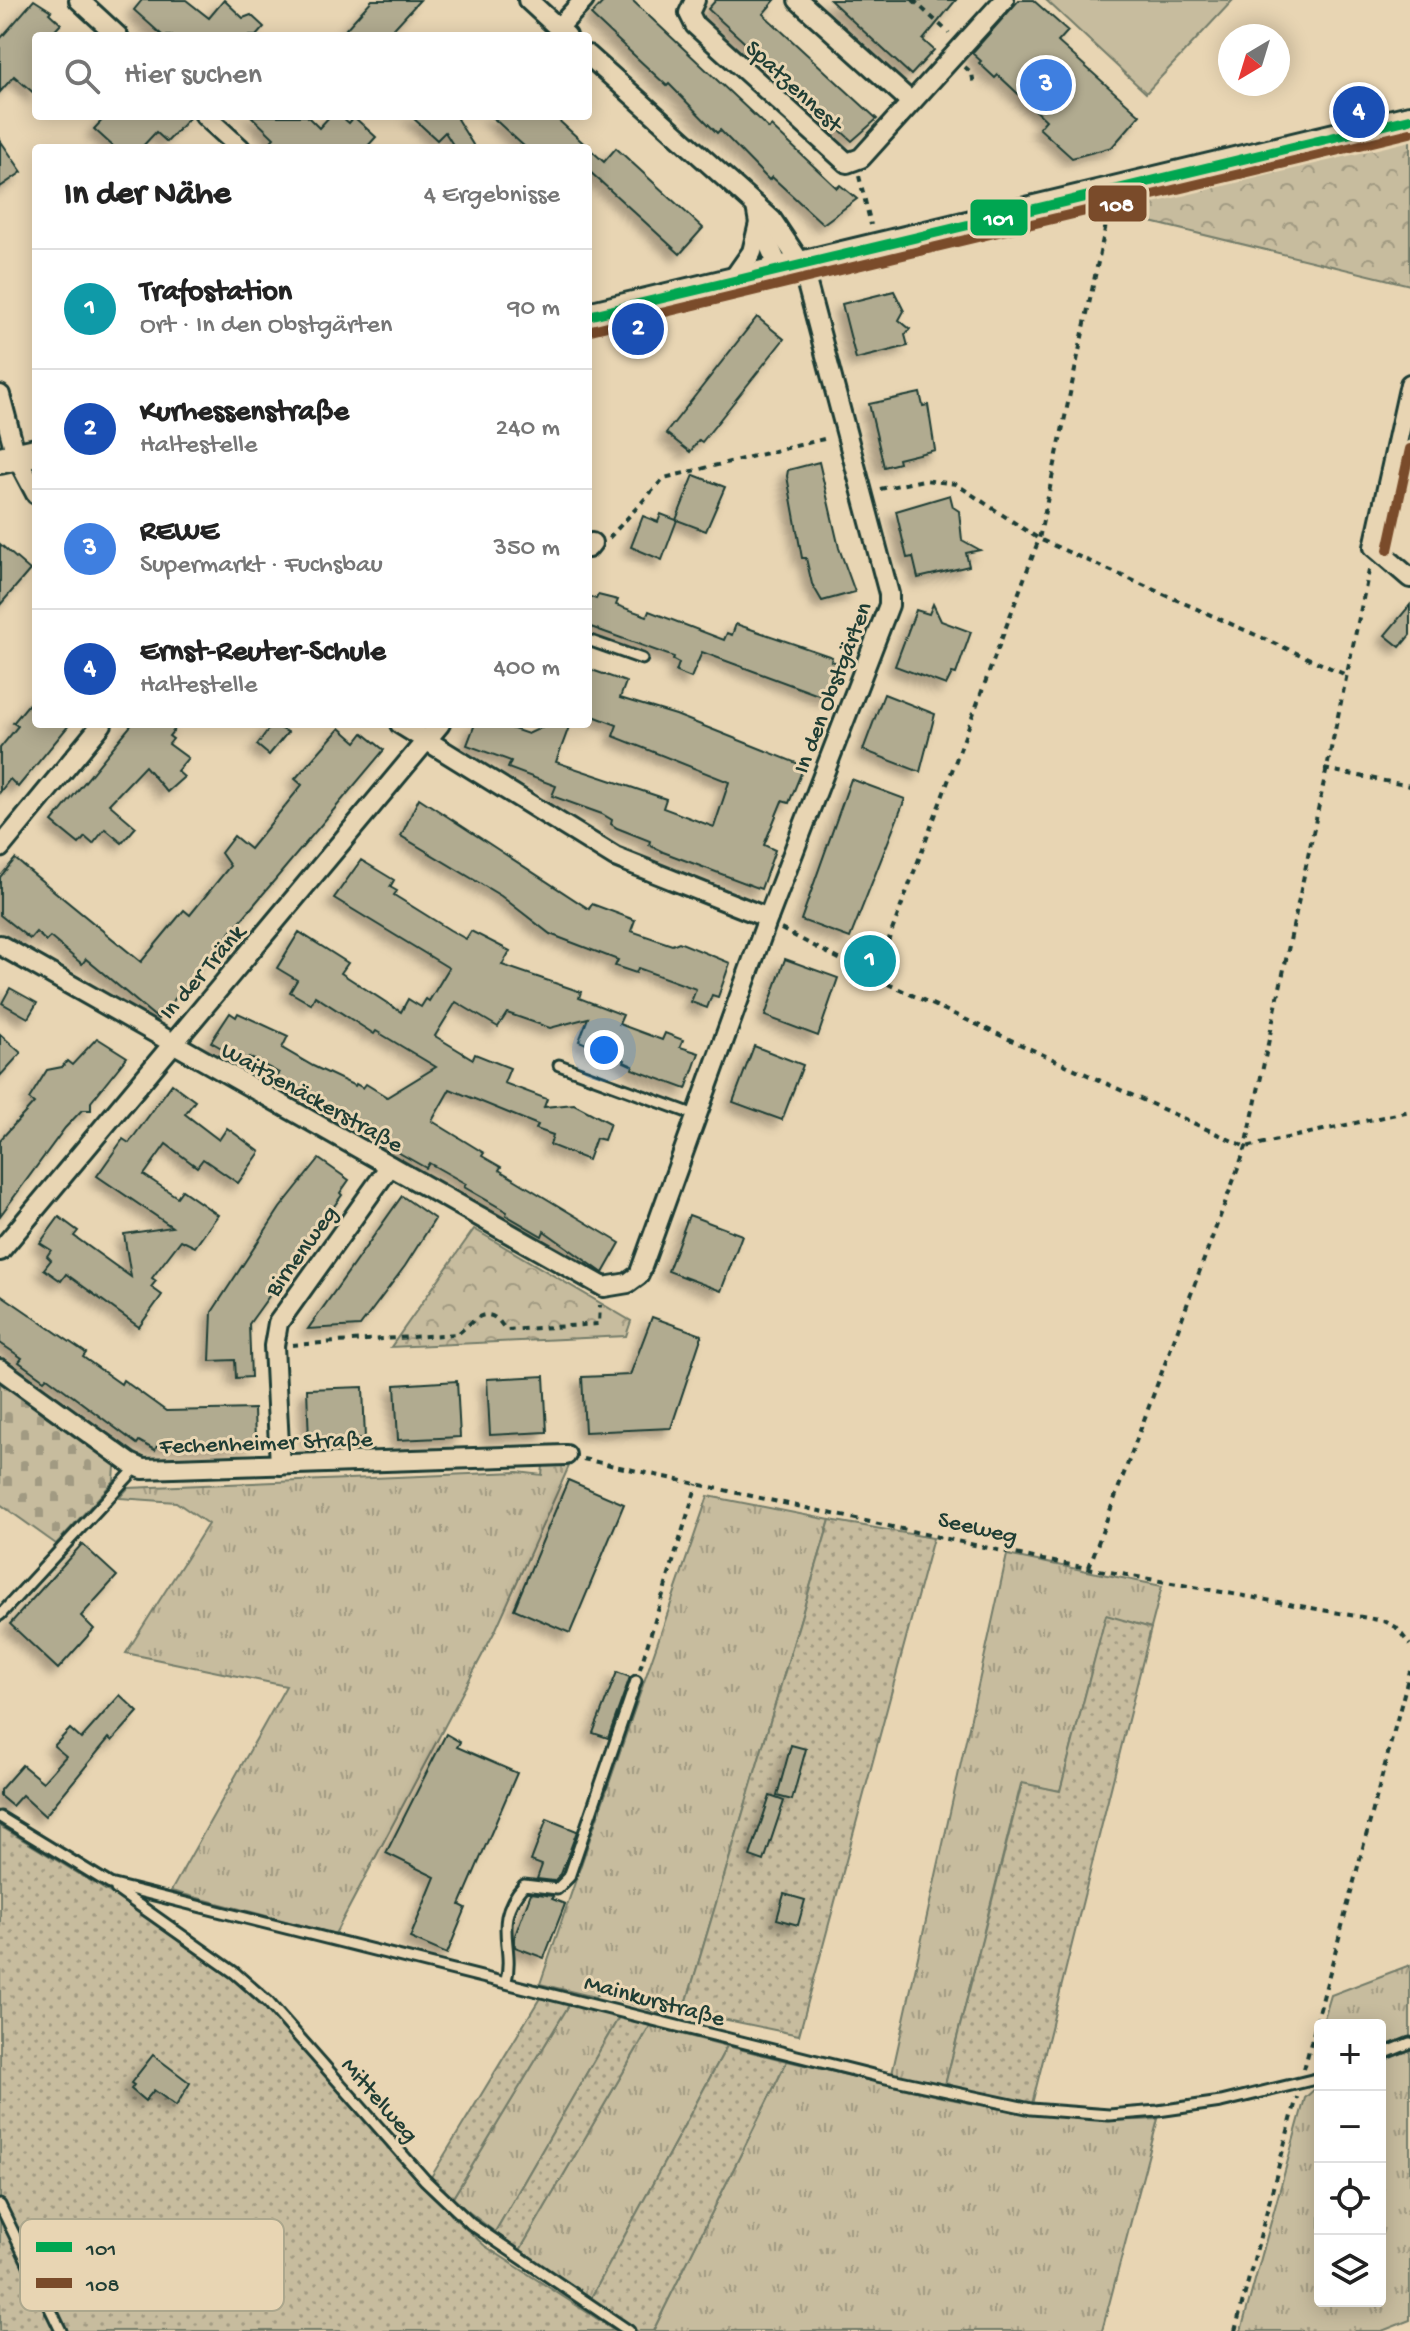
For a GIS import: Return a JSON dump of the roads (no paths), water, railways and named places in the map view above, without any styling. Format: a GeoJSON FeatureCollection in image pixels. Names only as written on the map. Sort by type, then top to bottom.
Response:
{"type":"FeatureCollection","features":[{"type":"Feature","properties":{"kind":"street"},"geometry":{"type":"LineString","coordinates":[[79,0],[114,32]]}},
{"type":"Feature","properties":{"kind":"street"},"geometry":{"type":"LineString","coordinates":[[528,0],[562,32],[584,0]]}},
{"type":"Feature","properties":{"kind":"street","name":"Spatzennest"},"geometry":{"type":"LineString","coordinates":[[695,0],[689,13],[695,25],[842,161],[855,162],[1004,0]]}},
{"type":"Feature","properties":{"kind":"street"},"geometry":{"type":"LineString","coordinates":[[798,0],[911,102]]}},
{"type":"Feature","properties":{"kind":"street","name":"In den Obstgärten"},"geometry":{"type":"LineString","coordinates":[[592,59],[758,215],[772,220],[791,267],[846,434],[889,594],[889,605],[767,920],[639,1275],[628,1283],[604,1287]]}},
{"type":"Feature","properties":{"kind":"street"},"geometry":{"type":"LineString","coordinates":[[592,315],[1410,119]]}},
{"type":"Feature","properties":{"kind":"street"},"geometry":{"type":"LineString","coordinates":[[209,120],[236,144]]}},
{"type":"Feature","properties":{"kind":"street"},"geometry":{"type":"LineString","coordinates":[[731,282],[752,252],[758,215]]}},
{"type":"Feature","properties":{"kind":"street"},"geometry":{"type":"LineString","coordinates":[[1410,384],[1374,547],[1410,578]]}},
{"type":"Feature","properties":{"kind":"street"},"geometry":{"type":"LineString","coordinates":[[0,395],[17,456],[32,486]]}},
{"type":"Feature","properties":{"kind":"street"},"geometry":{"type":"LineString","coordinates":[[0,848],[99,728]]}},
{"type":"Feature","properties":{"kind":"street"},"geometry":{"type":"LineString","coordinates":[[407,728],[615,857],[767,920]]}},
{"type":"Feature","properties":{"kind":"street","name":"In der Tränk"},"geometry":{"type":"LineString","coordinates":[[0,1251],[437,728]]}},
{"type":"Feature","properties":{"kind":"street","name":"Waitzenäckerstraße"},"geometry":{"type":"LineString","coordinates":[[0,945],[604,1287]]}},
{"type":"Feature","properties":{"kind":"street","name":"Birnenweg"},"geometry":{"type":"LineString","coordinates":[[280,1465],[274,1346],[278,1323],[390,1166]]}},
{"type":"Feature","properties":{"kind":"street","name":"Fechenheimer Straße"},"geometry":{"type":"LineString","coordinates":[[0,1369],[137,1467],[566,1455]]}},
{"type":"Feature","properties":{"kind":"lane"},"geometry":{"type":"LineString","coordinates":[[592,641],[642,659]]}},
{"type":"Feature","properties":{"kind":"lane"},"geometry":{"type":"LineString","coordinates":[[559,1065],[698,1116]]}},
{"type":"Feature","properties":{"kind":"lane"},"geometry":{"type":"LineString","coordinates":[[0,1615],[137,1467]]}},
{"type":"Feature","properties":{"kind":"lane"},"geometry":{"type":"LineString","coordinates":[[506,1981],[508,1958],[504,1937],[510,1905],[524,1885],[557,1889],[569,1877],[636,1681]]}},
{"type":"Feature","properties":{"kind":"lane","name":"Mainkurstraße"},"geometry":{"type":"LineString","coordinates":[[0,1817],[110,1884],[835,2066],[1031,2109],[1109,2115],[1158,2111],[1314,2080]]}},
{"type":"Feature","properties":{"kind":"lane","name":"Mittelweg"},"geometry":{"type":"LineString","coordinates":[[110,1884],[235,1973],[268,2002],[425,2180],[471,2224],[629,2331]]}},
{"type":"Feature","properties":{"kind":"lane"},"geometry":{"type":"LineString","coordinates":[[1386,2053],[1410,2043]]}},
{"type":"Feature","properties":{"kind":"lane"},"geometry":{"type":"LineString","coordinates":[[0,2205],[20,2246]]}},
{"type":"Feature","properties":{"kind":"lane"},"geometry":{"type":"LineString","coordinates":[[51,2311],[61,2331]]}},
{"type":"Feature","properties":{"kind":"place","name":"REWE"},"geometry":{"type":"Point","coordinates":[1046,85]}},
{"type":"Feature","properties":{"kind":"place","name":"Ernst-Reuter-Schule"},"geometry":{"type":"Point","coordinates":[1359,112]}},
{"type":"Feature","properties":{"kind":"place","name":"Kurhessenstraße"},"geometry":{"type":"Point","coordinates":[638,329]}},
{"type":"Feature","properties":{"kind":"place","name":"Trafostation"},"geometry":{"type":"Point","coordinates":[870,961]}}]}
